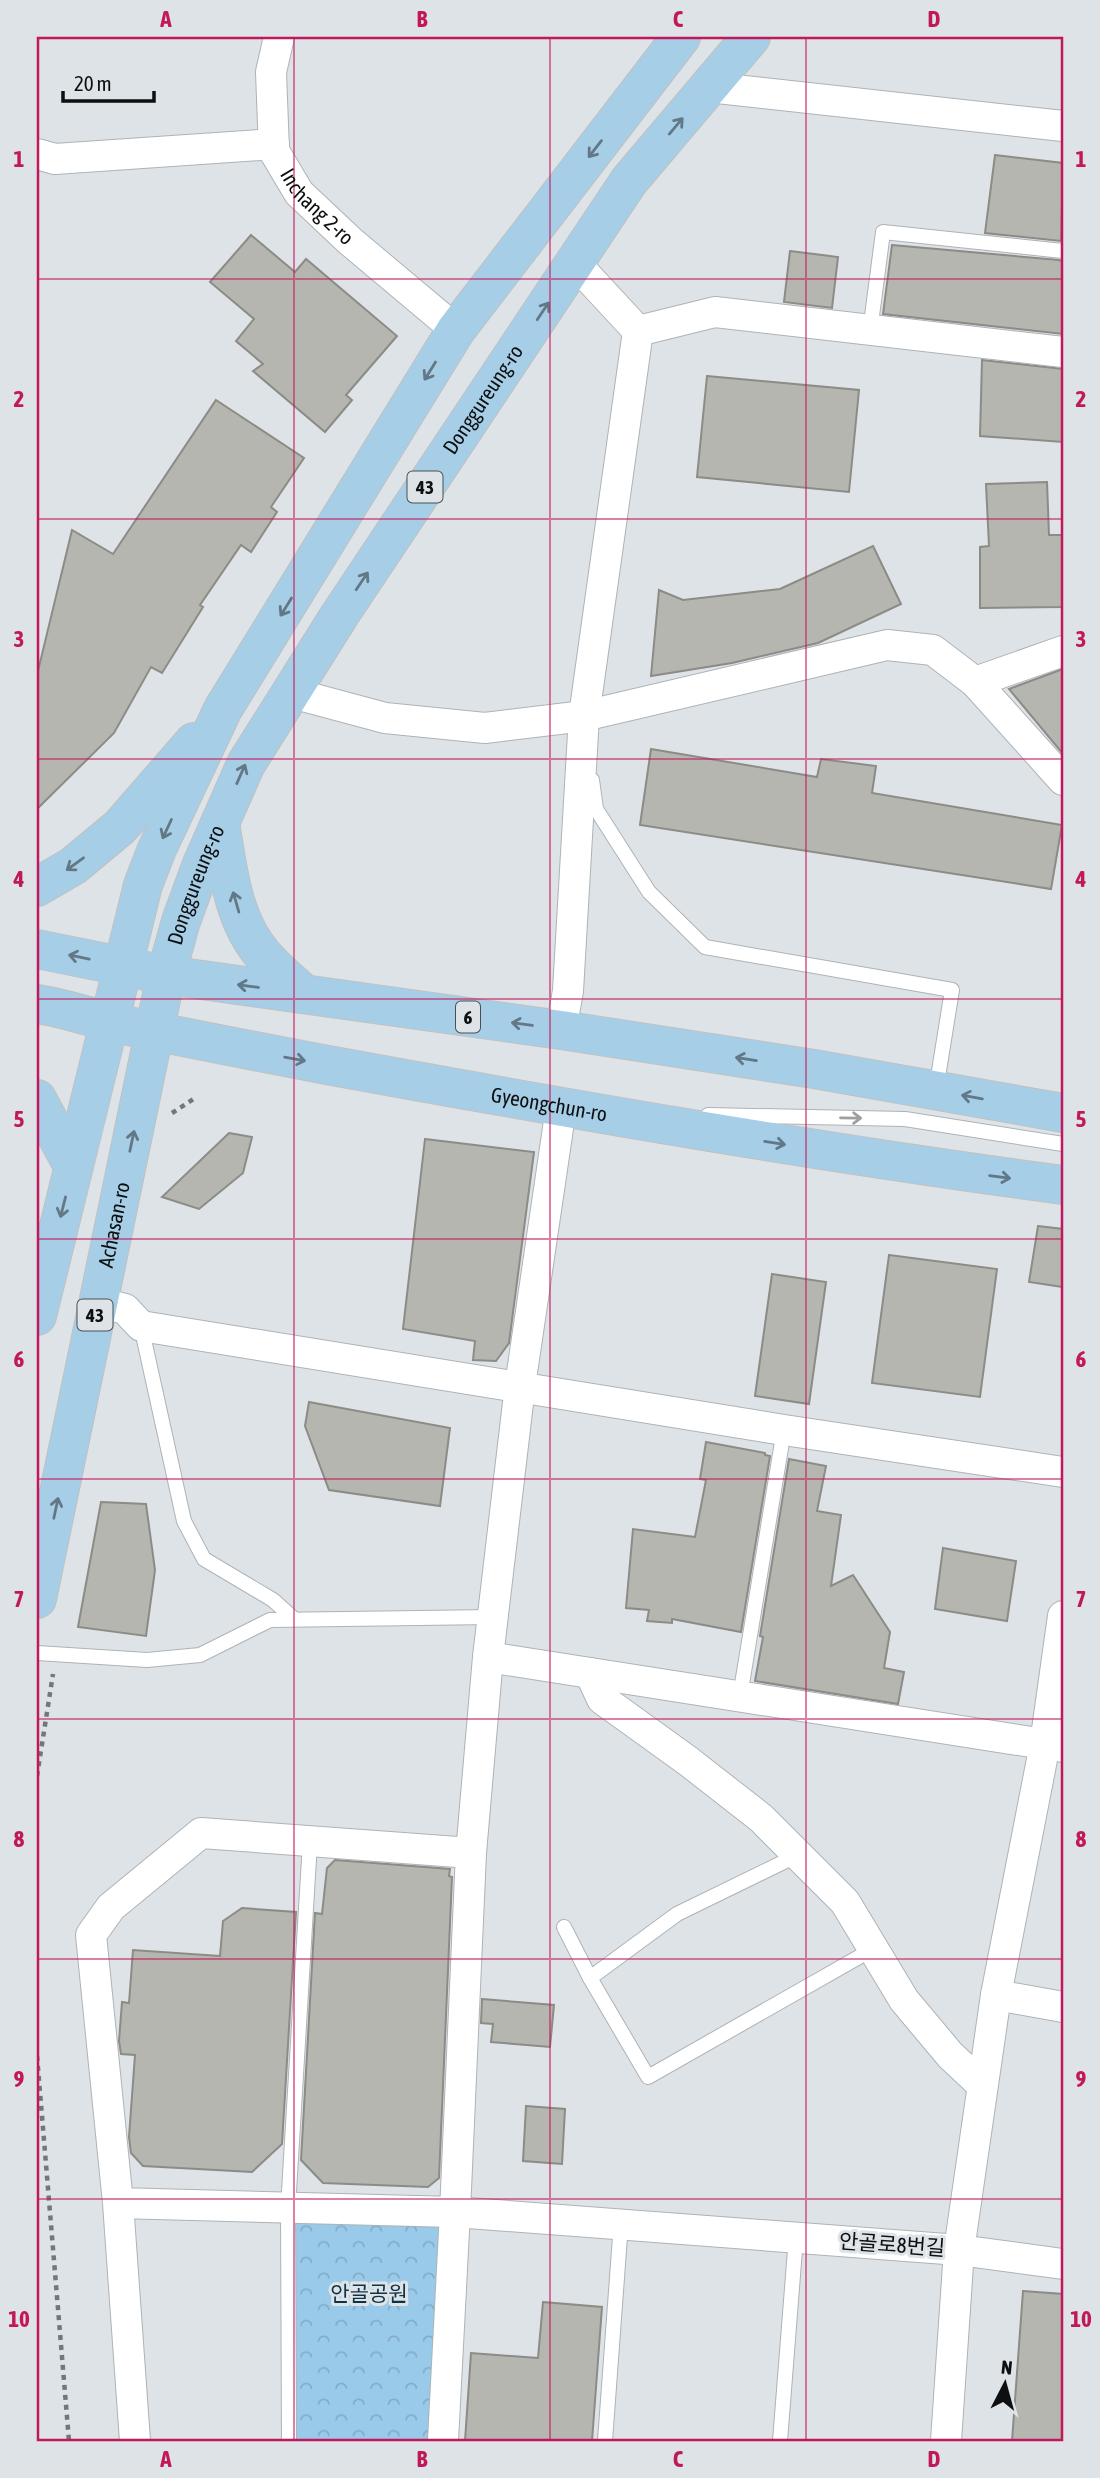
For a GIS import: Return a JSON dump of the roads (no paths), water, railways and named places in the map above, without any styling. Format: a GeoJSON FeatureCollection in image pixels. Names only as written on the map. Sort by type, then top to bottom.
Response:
{"type":"FeatureCollection","features":[{"type":"Feature","properties":{"kind":"main road"},"geometry":{"type":"LineString","coordinates":[[37,1316],[42,1274],[73,1166],[143,885],[157,849],[223,709],[456,330],[681,37]]}},
{"type":"Feature","properties":{"kind":"main road","name":"Donggureung-ro"},"geometry":{"type":"LineString","coordinates":[[166,975],[181,921],[202,864],[246,764],[339,616],[629,181],[751,37]]}},
{"type":"Feature","properties":{"kind":"main road"},"geometry":{"type":"LineString","coordinates":[[37,887],[73,866],[120,827],[223,709]]}},
{"type":"Feature","properties":{"kind":"main road"},"geometry":{"type":"LineString","coordinates":[[220,824],[230,881],[246,930],[264,956],[304,994]]}},
{"type":"Feature","properties":{"kind":"main road","name":"6"},"geometry":{"type":"LineString","coordinates":[[37,949],[166,975],[561,1030],[814,1069],[1063,1113]]}},
{"type":"Feature","properties":{"kind":"main road","name":"Achasan-ro"},"geometry":{"type":"LineString","coordinates":[[37,1599],[166,975]]}},
{"type":"Feature","properties":{"kind":"main road","name":"Gyeongchun-ro"},"geometry":{"type":"LineString","coordinates":[[37,1004],[156,1031],[574,1110],[890,1162],[1063,1185]]}},
{"type":"Feature","properties":{"kind":"main road"},"geometry":{"type":"LineString","coordinates":[[37,1099],[73,1166]]}},
{"type":"Feature","properties":{"kind":"street","name":"Inchang 2-ro"},"geometry":{"type":"LineString","coordinates":[[279,37],[271,72],[274,151],[299,193],[350,241],[456,330]]}},
{"type":"Feature","properties":{"kind":"street"},"geometry":{"type":"LineString","coordinates":[[708,88],[1063,126]]}},
{"type":"Feature","properties":{"kind":"street"},"geometry":{"type":"LineString","coordinates":[[37,154],[54,159],[274,145]]}},
{"type":"Feature","properties":{"kind":"street"},"geometry":{"type":"LineString","coordinates":[[575,264],[638,331]]}},
{"type":"Feature","properties":{"kind":"street"},"geometry":{"type":"LineString","coordinates":[[638,331],[715,312],[1063,352]]}},
{"type":"Feature","properties":{"kind":"street"},"geometry":{"type":"LineString","coordinates":[[561,1030],[568,991],[584,716],[638,331]]}},
{"type":"Feature","properties":{"kind":"street"},"geometry":{"type":"LineString","coordinates":[[292,693],[385,718],[485,728],[584,716],[887,645],[933,650],[975,682],[1063,780]]}},
{"type":"Feature","properties":{"kind":"street"},"geometry":{"type":"LineString","coordinates":[[975,682],[1063,651]]}},
{"type":"Feature","properties":{"kind":"street"},"geometry":{"type":"LineString","coordinates":[[443,2441],[471,1853],[488,1657],[520,1386],[574,1110]]}},
{"type":"Feature","properties":{"kind":"street"},"geometry":{"type":"LineString","coordinates":[[98,1302],[125,1309],[141,1326],[784,1430],[1063,1472]]}},
{"type":"Feature","properties":{"kind":"street","name":"안골로8번길"},"geometry":{"type":"LineString","coordinates":[[118,2203],[455,2211],[959,2250],[996,1996],[1054,1745],[1063,1616]]}},
{"type":"Feature","properties":{"kind":"street"},"geometry":{"type":"LineString","coordinates":[[488,1657],[1054,1745]]}},
{"type":"Feature","properties":{"kind":"street"},"geometry":{"type":"LineString","coordinates":[[590,1673],[602,1699],[761,1818],[845,1902],[904,2000],[950,2055],[982,2085]]}},
{"type":"Feature","properties":{"kind":"street"},"geometry":{"type":"LineString","coordinates":[[135,2441],[118,2203],[91,1935],[111,1907],[201,1833],[471,1853]]}},
{"type":"Feature","properties":{"kind":"street"},"geometry":{"type":"LineString","coordinates":[[996,1996],[1063,2007]]}},
{"type":"Feature","properties":{"kind":"street"},"geometry":{"type":"LineString","coordinates":[[946,2441],[959,2250],[1063,2264]]}},
{"type":"Feature","properties":{"kind":"lane"},"geometry":{"type":"LineString","coordinates":[[870,331],[883,232],[1063,251]]}},
{"type":"Feature","properties":{"kind":"lane"},"geometry":{"type":"LineString","coordinates":[[584,716],[596,809],[649,892],[705,947],[951,990],[939,1071]]}},
{"type":"Feature","properties":{"kind":"lane"},"geometry":{"type":"LineString","coordinates":[[574,1110],[905,1119],[1063,1144]]}},
{"type":"Feature","properties":{"kind":"lane"},"geometry":{"type":"LineString","coordinates":[[141,1326],[184,1521],[189,1531],[204,1559],[274,1600],[294,1619]]}},
{"type":"Feature","properties":{"kind":"lane"},"geometry":{"type":"LineString","coordinates":[[740,1696],[784,1430]]}},
{"type":"Feature","properties":{"kind":"lane"},"geometry":{"type":"LineString","coordinates":[[37,1653],[147,1660],[200,1655],[270,1620],[493,1617]]}},
{"type":"Feature","properties":{"kind":"lane"},"geometry":{"type":"LineString","coordinates":[[289,2441],[288,2208],[310,1842]]}},
{"type":"Feature","properties":{"kind":"lane"},"geometry":{"type":"LineString","coordinates":[[590,1978],[677,1914],[798,1855]]}},
{"type":"Feature","properties":{"kind":"lane"},"geometry":{"type":"LineString","coordinates":[[564,1927],[590,1978],[648,2077],[873,1949]]}},
{"type":"Feature","properties":{"kind":"lane"},"geometry":{"type":"LineString","coordinates":[[605,2441],[621,2223]]}},
{"type":"Feature","properties":{"kind":"lane"},"geometry":{"type":"LineString","coordinates":[[780,2441],[796,2237]]}},
{"type":"Feature","properties":{"kind":"park label","name":"안골공원"},"geometry":{"type":"Point","coordinates":[369,2294]}}]}
